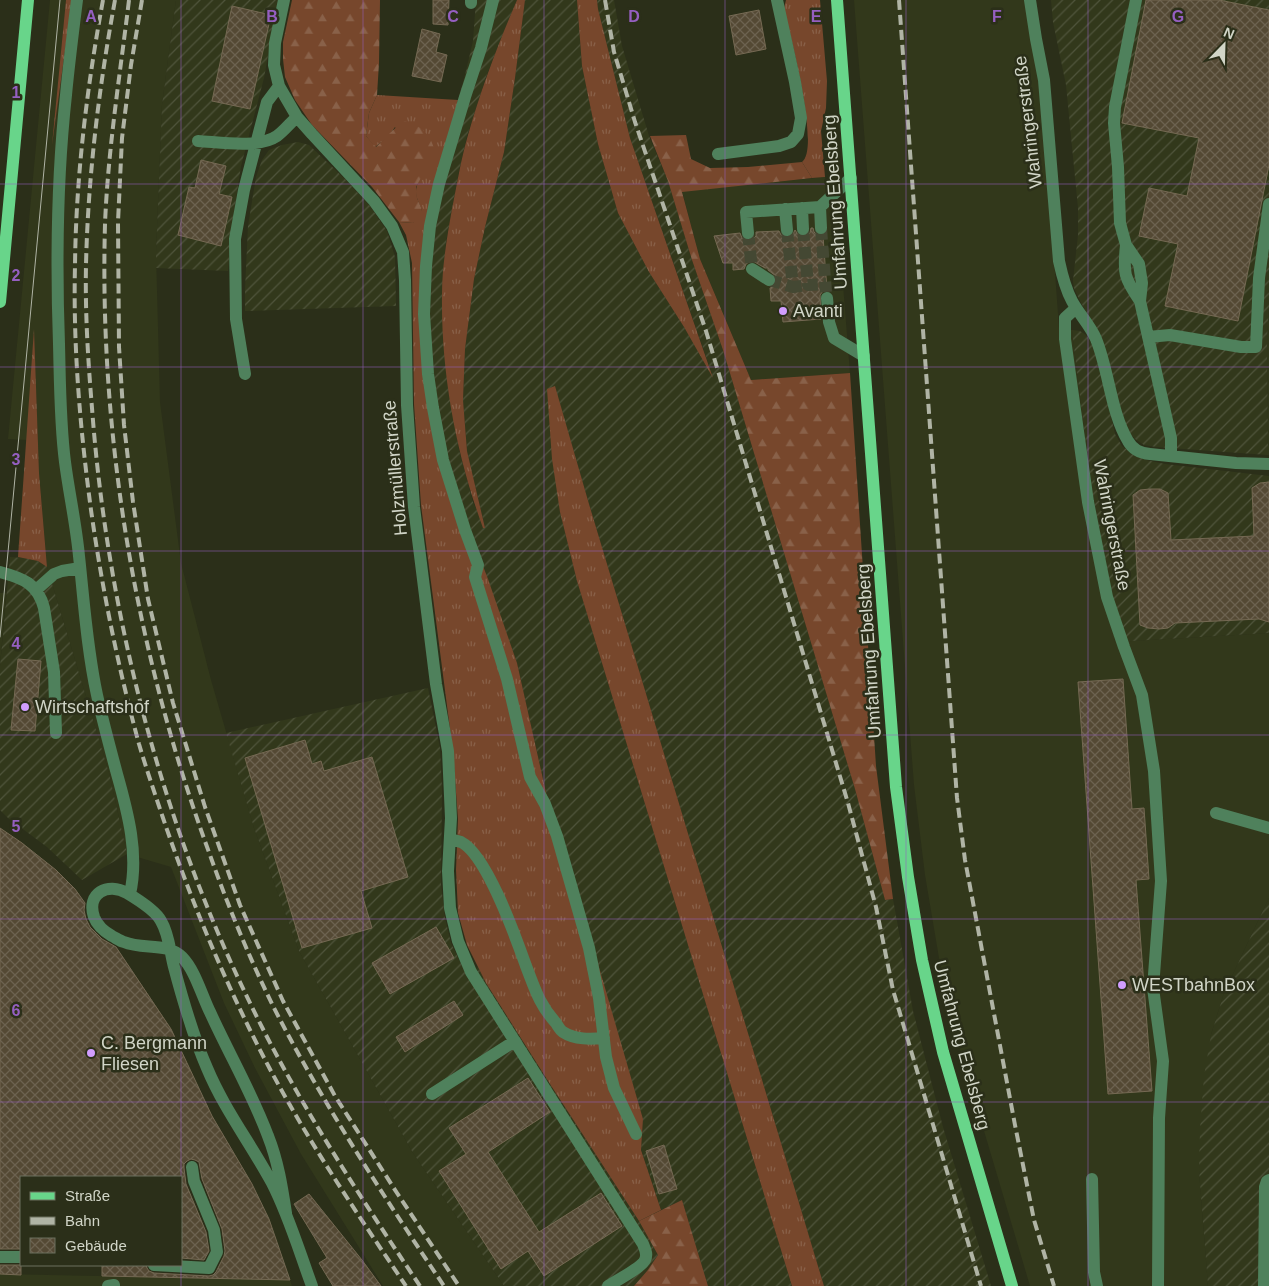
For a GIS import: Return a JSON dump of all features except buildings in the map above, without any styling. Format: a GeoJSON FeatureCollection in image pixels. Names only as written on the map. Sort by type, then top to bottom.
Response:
{"type":"FeatureCollection","features":[{"type":"Feature","properties":{"kind":"main road"},"geometry":{"type":"LineString","coordinates":[[0,302],[28,0]]}},
{"type":"Feature","properties":{"kind":"main road","name":"Umfahrung Ebelsberg"},"geometry":{"type":"LineString","coordinates":[[838,0],[896,777],[908,877],[922,960],[943,1052],[1012,1286]]}},
{"type":"Feature","properties":{"kind":"street"},"geometry":{"type":"LineString","coordinates":[[77,0],[66,95],[58,233],[57,297],[62,418],[65,460],[82,595],[97,694],[126,806],[133,846],[133,882],[130,894]]}},
{"type":"Feature","properties":{"kind":"street","name":"Holzmüllerstraße"},"geometry":{"type":"LineString","coordinates":[[284,0],[274,50],[274,65],[279,86],[297,117],[374,201],[392,226],[403,252],[406,405],[413,498],[436,684],[448,751],[451,818],[448,871],[450,908],[458,941],[471,972],[638,1235],[646,1252],[645,1260],[639,1266],[608,1286]]}},
{"type":"Feature","properties":{"kind":"street"},"geometry":{"type":"LineString","coordinates":[[492,0],[481,48],[439,184],[430,226],[424,314],[428,374],[443,460],[478,565],[475,577],[507,679],[530,777],[545,804],[557,836],[588,948],[598,998],[606,1057],[614,1088],[636,1134]]}},
{"type":"Feature","properties":{"kind":"street"},"geometry":{"type":"LineString","coordinates":[[718,154],[780,146],[791,142],[798,134],[801,118],[777,0]]}},
{"type":"Feature","properties":{"kind":"street","name":"Wahringerstraße"},"geometry":{"type":"LineString","coordinates":[[1030,0],[1044,80],[1059,261],[1064,283],[1076,308],[1065,318],[1065,339],[1088,502],[1107,597],[1142,695],[1154,771],[1161,881],[1153,988],[1163,1061],[1159,1118],[1158,1286]]}},
{"type":"Feature","properties":{"kind":"street"},"geometry":{"type":"LineString","coordinates":[[1136,0],[1114,115],[1120,223],[1126,245],[1139,264],[1142,283],[1140,301],[1171,438],[1172,456]]}},
{"type":"Feature","properties":{"kind":"street"},"geometry":{"type":"LineString","coordinates":[[245,374],[236,318],[235,239],[244,190],[266,102],[279,86]]}},
{"type":"Feature","properties":{"kind":"street"},"geometry":{"type":"LineString","coordinates":[[198,140],[237,144],[256,143],[275,137],[297,117]]}},
{"type":"Feature","properties":{"kind":"street"},"geometry":{"type":"LineString","coordinates":[[748,233],[746,212],[820,207],[851,178]]}},
{"type":"Feature","properties":{"kind":"street"},"geometry":{"type":"LineString","coordinates":[[1148,337],[1170,335],[1241,347],[1256,347],[1259,278],[1269,204]]}},
{"type":"Feature","properties":{"kind":"street"},"geometry":{"type":"LineString","coordinates":[[820,207],[821,228]]}},
{"type":"Feature","properties":{"kind":"street"},"geometry":{"type":"LineString","coordinates":[[802,208],[804,229]]}},
{"type":"Feature","properties":{"kind":"street"},"geometry":{"type":"LineString","coordinates":[[785,209],[787,230]]}},
{"type":"Feature","properties":{"kind":"street"},"geometry":{"type":"LineString","coordinates":[[752,269],[769,280]]}},
{"type":"Feature","properties":{"kind":"street"},"geometry":{"type":"LineString","coordinates":[[826,298],[829,322],[834,338],[864,356]]}},
{"type":"Feature","properties":{"kind":"street"},"geometry":{"type":"LineString","coordinates":[[1076,308],[1096,338],[1116,414],[1132,448],[1140,452],[1172,456],[1236,463],[1269,464]]}},
{"type":"Feature","properties":{"kind":"street"},"geometry":{"type":"LineString","coordinates":[[36,590],[54,574],[80,568]]}},
{"type":"Feature","properties":{"kind":"street"},"geometry":{"type":"LineString","coordinates":[[0,572],[27,582],[42,599],[54,672],[56,733]]}},
{"type":"Feature","properties":{"kind":"street"},"geometry":{"type":"LineString","coordinates":[[1216,813],[1269,828]]}},
{"type":"Feature","properties":{"kind":"street"},"geometry":{"type":"LineString","coordinates":[[450,840],[461,842],[473,853],[488,876],[508,918],[537,996],[550,1016],[563,1032],[577,1038],[604,1038]]}},
{"type":"Feature","properties":{"kind":"street"},"geometry":{"type":"LineString","coordinates":[[286,1213],[269,1138],[256,1106],[188,964],[180,955],[170,949],[124,943],[105,931],[94,918],[92,904],[94,897],[100,891],[109,889],[130,894],[161,919],[170,949],[174,967],[189,1017],[207,1067],[221,1099],[271,1183],[286,1213],[312,1286]]}},
{"type":"Feature","properties":{"kind":"street"},"geometry":{"type":"LineString","coordinates":[[432,1094],[515,1041]]}},
{"type":"Feature","properties":{"kind":"street"},"geometry":{"type":"LineString","coordinates":[[172,1266],[209,1268],[218,1252],[214,1230],[194,1181],[192,1167]]}},
{"type":"Feature","properties":{"kind":"street"},"geometry":{"type":"LineString","coordinates":[[1092,1179],[1094,1272],[1097,1286]]}},
{"type":"Feature","properties":{"kind":"street"},"geometry":{"type":"LineString","coordinates":[[1264,1286],[1265,1187],[1267,1180],[1269,1180]]}},
{"type":"Feature","properties":{"kind":"street"},"geometry":{"type":"LineString","coordinates":[[0,1257],[20,1258]]}},
{"type":"Feature","properties":{"kind":"street"},"geometry":{"type":"LineString","coordinates":[[108,1286],[114,1285]]}},
{"type":"Feature","properties":{"kind":"shaded area"},"geometry":{"type":"Polygon","coordinates":[[[50,0],[66,0],[54,128],[72,0],[176,0],[162,105],[156,253],[160,402],[181,563],[211,680],[254,828],[299,951],[413,1153],[504,1286],[383,1286],[301,1154],[255,1068],[224,1003],[171,867],[127,854],[109,773],[47,567],[39,473],[34,336],[27,440],[8,439],[50,0]]]}},
{"type":"Feature","properties":{"kind":"shaded area"},"geometry":{"type":"Polygon","coordinates":[[[176,0],[278,0],[264,78],[241,166],[228,271],[156,268],[162,105],[176,0]]]}},
{"type":"Feature","properties":{"kind":"shaded area"},"geometry":{"type":"Polygon","coordinates":[[[476,0],[517,0],[486,77],[467,136],[446,242],[442,294],[444,345],[459,450],[473,502],[485,528],[467,451],[463,401],[465,349],[474,279],[504,152],[525,0],[577,0],[582,66],[598,144],[618,213],[649,272],[712,374],[630,138],[597,0],[614,0],[622,46],[649,136],[668,181],[692,260],[723,350],[855,789],[885,900],[893,899],[913,1011],[943,1127],[991,1286],[824,1286],[555,387],[560,512],[577,581],[792,1286],[708,1286],[682,1200],[661,1210],[641,1149],[643,1119],[547,797],[517,663],[469,530],[446,457],[437,415],[427,322],[430,256],[458,100],[473,41],[476,0]]]}},
{"type":"Feature","properties":{"kind":"shaded area"},"geometry":{"type":"Polygon","coordinates":[[[854,0],[1026,0],[1041,95],[1059,328],[1072,330],[1085,438],[1115,642],[1269,633],[1269,898],[1224,993],[1211,1035],[1199,1170],[1208,1286],[1030,1286],[960,1050],[939,958],[925,875],[914,785],[854,0]]]}},
{"type":"Feature","properties":{"kind":"shaded area"},"geometry":{"type":"Polygon","coordinates":[[[1051,0],[1269,0],[1268,455],[1144,445],[1127,430],[1092,321],[1074,288],[1078,208],[1066,85],[1053,22],[1051,0]]]}},
{"type":"Feature","properties":{"kind":"shaded area"},"geometry":{"type":"Polygon","coordinates":[[[298,142],[309,145],[345,179],[370,206],[387,231],[395,257],[396,306],[245,311],[248,226],[256,177],[262,160],[269,150],[298,142]]]}},
{"type":"Feature","properties":{"kind":"shaded area","name":"Avanti"},"geometry":{"type":"Polygon","coordinates":[[[825,177],[837,208],[850,373],[751,380],[700,259],[682,191],[825,177]]]}},
{"type":"Feature","properties":{"kind":"shaded area"},"geometry":{"type":"Polygon","coordinates":[[[1269,305],[1269,455],[1268,455],[1267,339],[1269,305]]]}},
{"type":"Feature","properties":{"kind":"shaded area"},"geometry":{"type":"Polygon","coordinates":[[[1072,330],[1080,331],[1091,342],[1098,359],[1115,434],[1122,446],[1146,460],[1165,464],[1269,476],[1269,633],[1115,642],[1085,438],[1072,330]]]}},
{"type":"Feature","properties":{"kind":"shaded area"},"geometry":{"type":"Polygon","coordinates":[[[10,557],[38,561],[47,567],[109,773],[127,854],[82,880],[47,847],[0,810],[0,667],[10,557]]]}},
{"type":"Feature","properties":{"kind":"shaded area"},"geometry":{"type":"Polygon","coordinates":[[[0,593],[6,593],[0,667],[0,593]]]}},
{"type":"Feature","properties":{"kind":"shaded area"},"geometry":{"type":"Polygon","coordinates":[[[428,688],[440,748],[442,789],[441,885],[445,918],[451,943],[466,974],[478,967],[486,983],[550,1084],[639,1221],[658,1255],[634,1286],[504,1286],[413,1153],[299,951],[254,828],[226,733],[428,688]]]}},
{"type":"Feature","properties":{"kind":"shaded area"},"geometry":{"type":"Polygon","coordinates":[[[1269,898],[1269,1286],[1208,1286],[1199,1170],[1204,1076],[1211,1035],[1224,993],[1269,898]]]}},
{"type":"Feature","properties":{"kind":"shaded area"},"geometry":{"type":"Polygon","coordinates":[[[0,1274],[290,1280],[292,1286],[0,1286],[0,1274]]]}},
{"type":"Feature","properties":{"kind":"green space"},"geometry":{"type":"Polygon","coordinates":[[[66,0],[72,0],[52,145],[66,0]]]}},
{"type":"Feature","properties":{"kind":"green space"},"geometry":{"type":"Polygon","coordinates":[[[292,0],[380,0],[377,95],[369,113],[366,136],[376,147],[405,121],[421,128],[430,138],[434,148],[431,159],[416,187],[417,198],[422,210],[420,218],[413,223],[399,222],[372,187],[312,125],[295,100],[285,77],[283,59],[283,42],[292,0]]]}},
{"type":"Feature","properties":{"kind":"green space"},"geometry":{"type":"Polygon","coordinates":[[[517,0],[525,0],[504,152],[474,279],[465,349],[463,400],[467,451],[485,528],[483,528],[473,500],[458,443],[447,384],[442,325],[443,273],[450,220],[466,144],[490,67],[517,0]]]}},
{"type":"Feature","properties":{"kind":"green space"},"geometry":{"type":"Polygon","coordinates":[[[577,0],[597,0],[630,138],[713,378],[684,327],[649,272],[618,213],[598,144],[582,66],[577,0]]]}},
{"type":"Feature","properties":{"kind":"green space"},"geometry":{"type":"Polygon","coordinates":[[[786,0],[820,0],[827,81],[826,108],[821,131],[825,177],[812,178],[802,162],[807,152],[806,113],[784,8],[786,0]]]}},
{"type":"Feature","properties":{"kind":"green space"},"geometry":{"type":"Polygon","coordinates":[[[377,95],[458,100],[434,225],[428,292],[431,375],[446,457],[469,530],[517,663],[547,797],[643,1119],[641,1150],[661,1210],[639,1221],[486,983],[467,945],[458,913],[456,870],[458,819],[453,752],[421,505],[414,404],[412,263],[406,235],[399,222],[413,223],[422,210],[416,192],[422,174],[395,127],[388,137],[375,147],[366,136],[369,113],[377,95]]]}},
{"type":"Feature","properties":{"kind":"green space"},"geometry":{"type":"Polygon","coordinates":[[[686,135],[691,159],[710,168],[802,162],[812,178],[682,192],[700,259],[751,380],[850,373],[876,766],[893,899],[885,900],[855,789],[723,350],[692,260],[668,181],[650,136],[686,135]]]}},
{"type":"Feature","properties":{"kind":"green space"},"geometry":{"type":"Polygon","coordinates":[[[34,329],[39,473],[47,567],[38,561],[18,557],[34,329]]]}},
{"type":"Feature","properties":{"kind":"green space"},"geometry":{"type":"Polygon","coordinates":[[[555,386],[824,1286],[792,1286],[577,581],[560,512],[552,459],[547,389],[555,386]]]}},
{"type":"Feature","properties":{"kind":"green space"},"geometry":{"type":"Polygon","coordinates":[[[682,1200],[708,1286],[634,1286],[658,1255],[639,1221],[682,1200]]]}},
{"type":"Feature","properties":{"kind":"tunnel"},"geometry":{"type":"LineString","coordinates":[[821,228],[826,292]]}},
{"type":"Feature","properties":{"kind":"tunnel"},"geometry":{"type":"LineString","coordinates":[[803,229],[808,285],[826,284]]}},
{"type":"Feature","properties":{"kind":"tunnel"},"geometry":{"type":"LineString","coordinates":[[787,230],[793,287],[808,285]]}},
{"type":"Feature","properties":{"kind":"tunnel"},"geometry":{"type":"LineString","coordinates":[[748,233],[752,269]]}},
{"type":"Feature","properties":{"kind":"tunnel"},"geometry":{"type":"LineString","coordinates":[[769,280],[793,287]]}},
{"type":"Feature","properties":{"kind":"tram line"},"geometry":{"type":"LineString","coordinates":[[0,637],[60,0]]}},
{"type":"Feature","properties":{"kind":"railway"},"geometry":{"type":"LineString","coordinates":[[103,0],[87,99],[80,165],[76,232],[75,326],[81,418],[91,510],[105,598],[117,657],[142,753],[172,845],[206,933],[232,991],[259,1048],[292,1109],[348,1199],[406,1286]]}},
{"type":"Feature","properties":{"kind":"railway"},"geometry":{"type":"LineString","coordinates":[[115,0],[99,99],[89,198],[86,265],[87,336],[99,484],[125,638],[143,714],[165,789],[190,863],[219,935],[251,1005],[309,1113],[352,1183],[420,1286]]}},
{"type":"Feature","properties":{"kind":"railway"},"geometry":{"type":"LineString","coordinates":[[129,0],[112,140],[105,224],[108,385],[116,465],[128,544],[143,623],[162,702],[184,779],[217,874],[247,950],[273,1006],[333,1114],[444,1286]]}},
{"type":"Feature","properties":{"kind":"railway"},"geometry":{"type":"LineString","coordinates":[[142,0],[131,65],[122,138],[118,222],[119,347],[124,425],[133,502],[148,599],[173,703],[205,807],[240,905],[283,1001],[335,1096],[459,1286]]}},
{"type":"Feature","properties":{"kind":"railway"},"geometry":{"type":"LineString","coordinates":[[605,0],[614,52],[635,122],[706,331],[848,803],[876,907],[893,990],[981,1286]]}},
{"type":"Feature","properties":{"kind":"railway"},"geometry":{"type":"LineString","coordinates":[[899,0],[957,798],[965,860],[1015,1125],[1034,1220],[1054,1286]]}},
{"type":"Feature","properties":{"kind":"place","name":"Avanti"},"geometry":{"type":"Point","coordinates":[783,311]}},
{"type":"Feature","properties":{"kind":"place","name":"Wirtschaftshof"},"geometry":{"type":"Point","coordinates":[25,707]}},
{"type":"Feature","properties":{"kind":"place","name":"WESTbahnBox"},"geometry":{"type":"Point","coordinates":[1122,985]}},
{"type":"Feature","properties":{"kind":"place","name":"C. Bergmann Fliesen"},"geometry":{"type":"Point","coordinates":[91,1053]}}]}
